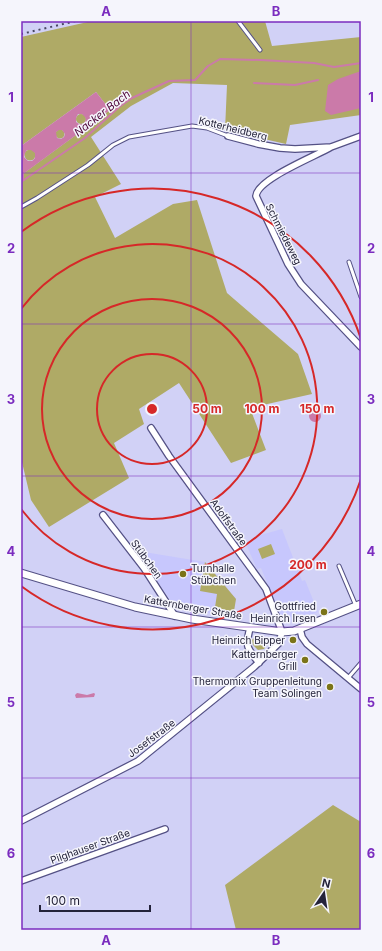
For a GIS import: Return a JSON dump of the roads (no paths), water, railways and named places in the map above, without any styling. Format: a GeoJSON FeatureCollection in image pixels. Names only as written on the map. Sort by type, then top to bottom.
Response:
{"type":"FeatureCollection","features":[{"type":"Feature","properties":{"kind":"street","name":"Kotterheidberg"},"geometry":{"type":"LineString","coordinates":[[228,136],[258,144],[295,149],[331,148],[361,136]]}},
{"type":"Feature","properties":{"kind":"street","name":"Schmiedeweg"},"geometry":{"type":"LineString","coordinates":[[331,148],[291,167],[260,187],[256,192],[256,196],[288,264],[301,284],[361,347]]}},
{"type":"Feature","properties":{"kind":"street","name":"Adolfstraße"},"geometry":{"type":"LineString","coordinates":[[151,428],[169,456],[266,589],[282,632]]}},
{"type":"Feature","properties":{"kind":"street","name":"Stübchen"},"geometry":{"type":"LineString","coordinates":[[103,515],[144,568],[175,616]]}},
{"type":"Feature","properties":{"kind":"street","name":"Katternberger Straße"},"geometry":{"type":"LineString","coordinates":[[21,573],[135,607],[175,616],[282,632],[294,631],[359,605]]}},
{"type":"Feature","properties":{"kind":"street"},"geometry":{"type":"LineString","coordinates":[[250,628],[247,647],[259,663]]}},
{"type":"Feature","properties":{"kind":"street"},"geometry":{"type":"LineString","coordinates":[[300,628],[302,637],[307,644],[361,689]]}},
{"type":"Feature","properties":{"kind":"street","name":"Josefstraße"},"geometry":{"type":"LineString","coordinates":[[21,821],[138,761],[259,663],[277,646],[282,632]]}},
{"type":"Feature","properties":{"kind":"street","name":"Pilghauser Straße"},"geometry":{"type":"LineString","coordinates":[[21,881],[165,828]]}},
{"type":"Feature","properties":{"kind":"lane"},"geometry":{"type":"LineString","coordinates":[[238,21],[260,50]]}},
{"type":"Feature","properties":{"kind":"lane","name":"Kotterheidberg"},"geometry":{"type":"LineString","coordinates":[[21,207],[59,184],[113,145],[129,137],[184,127],[200,127],[228,136]]}},
{"type":"Feature","properties":{"kind":"lane"},"geometry":{"type":"LineString","coordinates":[[349,262],[361,298]]}},
{"type":"Feature","properties":{"kind":"lane"},"geometry":{"type":"LineString","coordinates":[[339,566],[359,605]]}},
{"type":"Feature","properties":{"kind":"lane"},"geometry":{"type":"LineString","coordinates":[[348,678],[361,663]]}},
{"type":"Feature","properties":{"kind":"water"},"geometry":{"type":"Polygon","coordinates":[[[361,71],[361,108],[331,115],[325,111],[328,85],[338,79],[361,71]]]}},
{"type":"Feature","properties":{"kind":"water"},"geometry":{"type":"Polygon","coordinates":[[[96,92],[110,110],[23,174],[21,171],[21,146],[96,92]],[[78,114],[76,122],[83,124],[86,120],[85,117],[82,114],[78,114]],[[62,130],[56,132],[57,138],[61,139],[64,137],[65,134],[62,130]],[[27,150],[24,157],[28,161],[32,161],[35,158],[35,153],[31,150],[27,150]]]}},
{"type":"Feature","properties":{"kind":"water"},"geometry":{"type":"Polygon","coordinates":[[[313,410],[317,410],[321,416],[317,422],[313,422],[309,418],[309,414],[313,410]]]}},
{"type":"Feature","properties":{"kind":"water"},"geometry":{"type":"Polygon","coordinates":[[[77,693],[87,695],[95,694],[94,697],[76,698],[75,695],[77,693]]]}},
{"type":"Feature","properties":{"kind":"waterway","name":"Nacker Bach"},"geometry":{"type":"LineString","coordinates":[[21,182],[85,138],[119,107],[132,98],[169,81],[195,80],[208,66],[220,59],[314,63],[334,67],[361,63]]}},
{"type":"Feature","properties":{"kind":"waterway","name":"Nacker Bach"},"geometry":{"type":"LineString","coordinates":[[254,83],[295,85],[318,80]]}},
{"type":"Feature","properties":{"kind":"waterway","name":"Nacker Bach"},"geometry":{"type":"LineString","coordinates":[[23,174],[23,180]]}},
{"type":"Feature","properties":{"kind":"railway"},"geometry":{"type":"LineString","coordinates":[[21,34],[76,21]]}},
{"type":"Feature","properties":{"kind":"place","name":"Turnhalle Stübchen"},"geometry":{"type":"Point","coordinates":[183,574]}},
{"type":"Feature","properties":{"kind":"place","name":"Gottfried Heinrich Irsen"},"geometry":{"type":"Point","coordinates":[324,612]}},
{"type":"Feature","properties":{"kind":"place","name":"Heinrich Bipper"},"geometry":{"type":"Point","coordinates":[293,640]}},
{"type":"Feature","properties":{"kind":"place","name":"Katternberger Grill"},"geometry":{"type":"Point","coordinates":[305,660]}},
{"type":"Feature","properties":{"kind":"place","name":"Thermomix Gruppenleitung Team Solingen"},"geometry":{"type":"Point","coordinates":[330,687]}}]}
